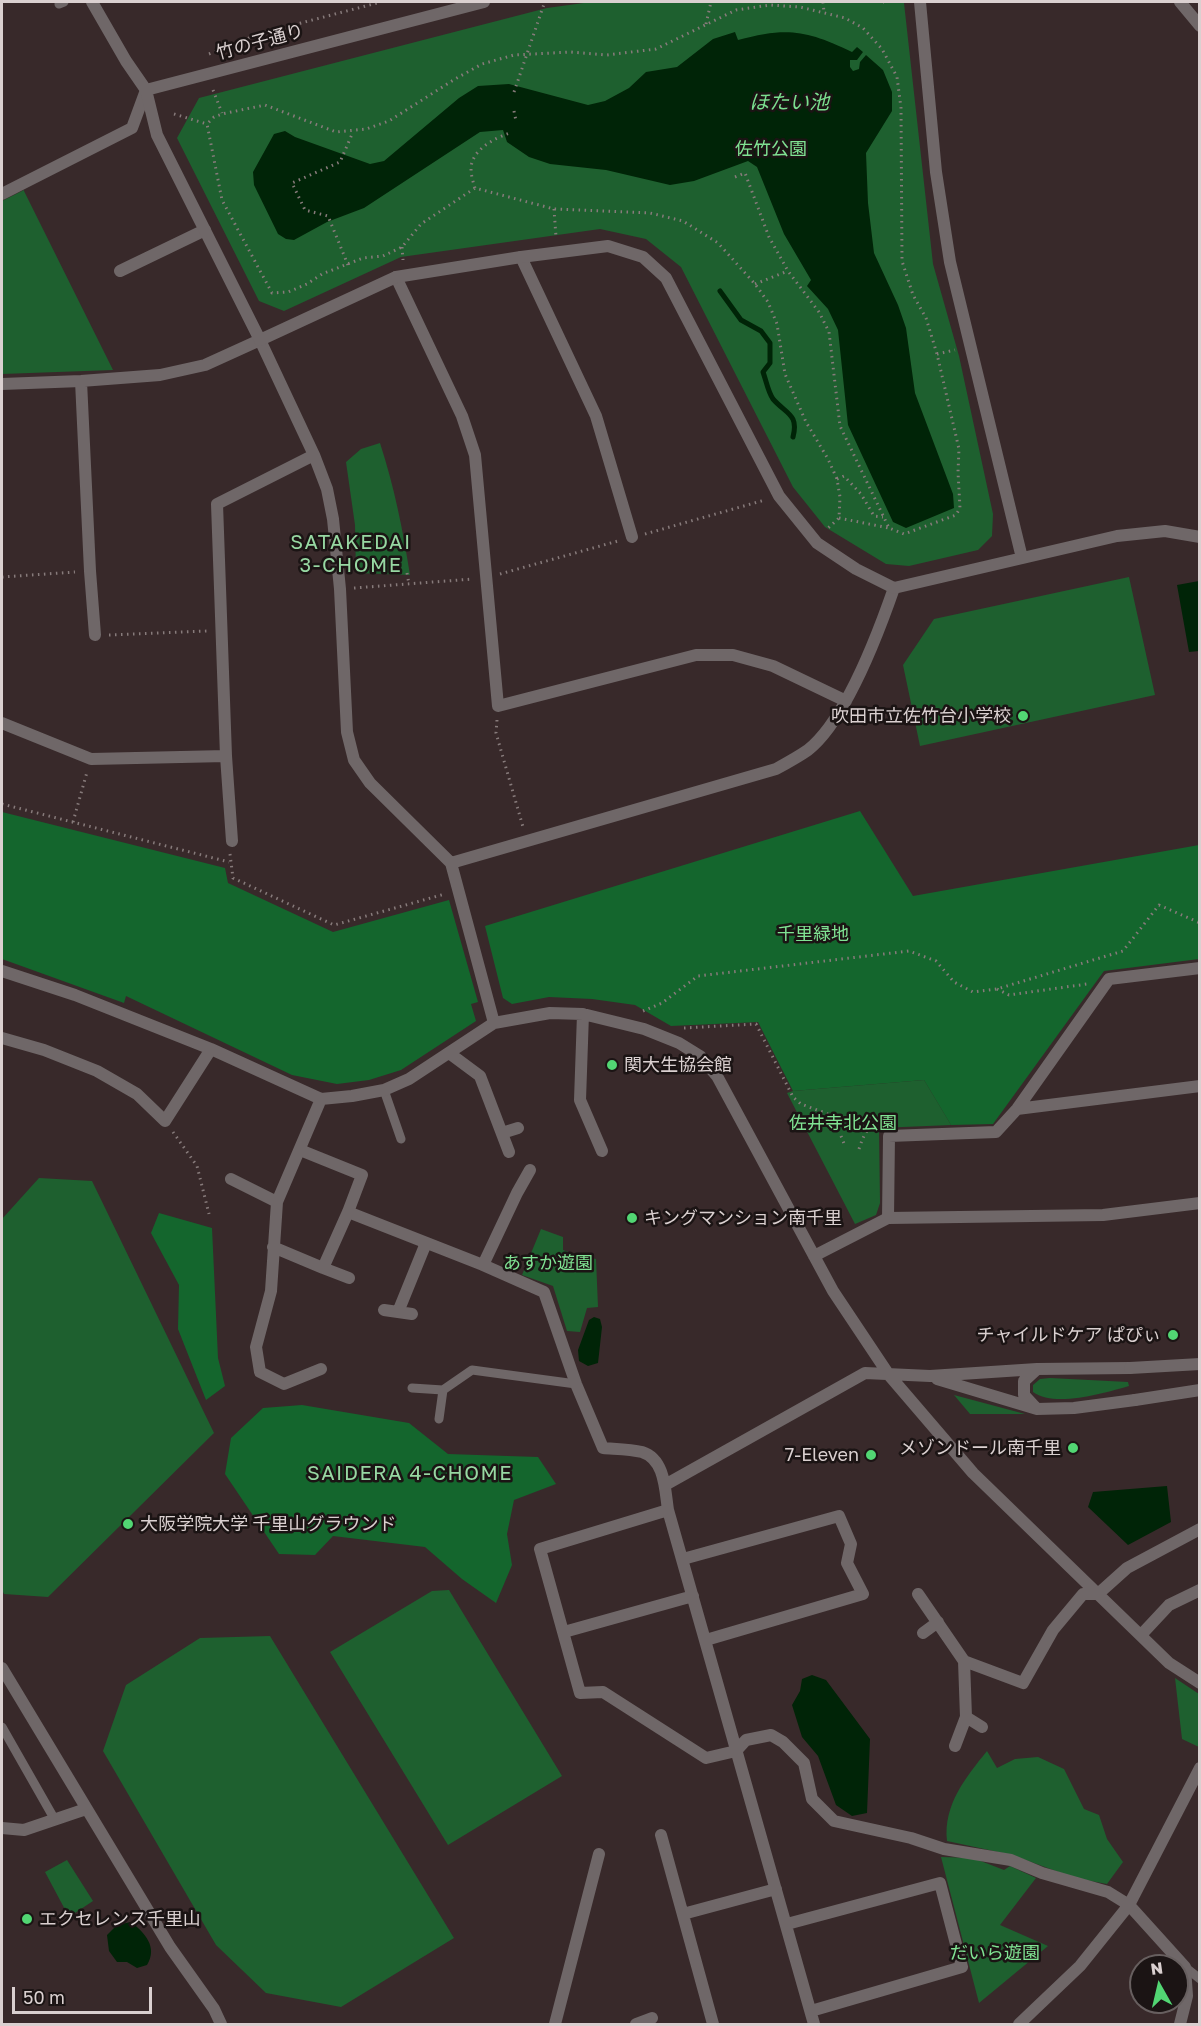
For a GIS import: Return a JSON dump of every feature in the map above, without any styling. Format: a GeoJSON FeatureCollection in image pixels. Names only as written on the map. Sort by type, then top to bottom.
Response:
{"type":"FeatureCollection","features":[{"type":"Feature","properties":{"kind":"street"},"geometry":{"type":"LineString","coordinates":[[92,2],[126,61],[146,90],[157,135],[260,340],[314,455],[327,489],[333,519],[340,589],[347,732],[354,760],[370,783],[451,863],[494,1023]]}},
{"type":"Feature","properties":{"kind":"street","name":"竹の子通り"},"geometry":{"type":"LineString","coordinates":[[146,90],[484,2]]}},
{"type":"Feature","properties":{"kind":"street"},"geometry":{"type":"LineString","coordinates":[[920,2],[936,172],[950,262],[1022,558]]}},
{"type":"Feature","properties":{"kind":"street"},"geometry":{"type":"LineString","coordinates":[[1180,2],[1200,26]]}},
{"type":"Feature","properties":{"kind":"street"},"geometry":{"type":"LineString","coordinates":[[2,194],[132,128],[146,90]]}},
{"type":"Feature","properties":{"kind":"street"},"geometry":{"type":"LineString","coordinates":[[120,271],[205,230]]}},
{"type":"Feature","properties":{"kind":"street"},"geometry":{"type":"LineString","coordinates":[[2,384],[160,375],[205,365],[396,277],[608,246],[643,257],[666,278],[779,496],[818,543],[856,569],[894,588],[1117,536],[1165,531],[1200,537]]}},
{"type":"Feature","properties":{"kind":"street"},"geometry":{"type":"LineString","coordinates":[[521,257],[596,416],[632,537]]}},
{"type":"Feature","properties":{"kind":"street"},"geometry":{"type":"LineString","coordinates":[[396,277],[462,416],[475,455],[498,706],[696,655],[733,655],[773,666],[846,701]]}},
{"type":"Feature","properties":{"kind":"street"},"geometry":{"type":"LineString","coordinates":[[81,381],[95,635]]}},
{"type":"Feature","properties":{"kind":"street"},"geometry":{"type":"LineString","coordinates":[[232,841],[226,756],[217,504],[314,455]]}},
{"type":"Feature","properties":{"kind":"street"},"geometry":{"type":"LineString","coordinates":[[451,863],[776,770],[809,749],[829,727],[846,701],[883,620],[894,588]]}},
{"type":"Feature","properties":{"kind":"street"},"geometry":{"type":"LineString","coordinates":[[2,723],[91,759],[226,756]]}},
{"type":"Feature","properties":{"kind":"street"},"geometry":{"type":"LineString","coordinates":[[888,1218],[889,1136],[996,1132],[1017,1109],[1110,979],[1200,968]]}},
{"type":"Feature","properties":{"kind":"street"},"geometry":{"type":"LineString","coordinates":[[2,971],[75,994],[210,1049],[321,1099],[384,1090],[409,1079],[494,1023],[550,1013],[583,1014],[644,1029],[679,1042],[700,1056],[717,1076],[833,1291],[889,1375],[973,1473],[1169,1663],[1200,1683]]}},
{"type":"Feature","properties":{"kind":"street"},"geometry":{"type":"LineString","coordinates":[[583,1014],[580,1100],[602,1151]]}},
{"type":"Feature","properties":{"kind":"street"},"geometry":{"type":"LineString","coordinates":[[2,1038],[44,1050],[97,1071],[137,1094],[165,1121],[210,1049]]}},
{"type":"Feature","properties":{"kind":"street"},"geometry":{"type":"LineString","coordinates":[[449,1053],[480,1076],[509,1152]]}},
{"type":"Feature","properties":{"kind":"street"},"geometry":{"type":"LineString","coordinates":[[1017,1109],[1200,1086]]}},
{"type":"Feature","properties":{"kind":"street"},"geometry":{"type":"LineString","coordinates":[[321,1099],[277,1202],[271,1291],[256,1347],[261,1372],[284,1384],[321,1369]]}},
{"type":"Feature","properties":{"kind":"street"},"geometry":{"type":"LineString","coordinates":[[502,1133],[518,1128]]}},
{"type":"Feature","properties":{"kind":"street"},"geometry":{"type":"LineString","coordinates":[[300,1149],[362,1175],[323,1268]]}},
{"type":"Feature","properties":{"kind":"street"},"geometry":{"type":"LineString","coordinates":[[483,1265],[530,1170]]}},
{"type":"Feature","properties":{"kind":"street"},"geometry":{"type":"LineString","coordinates":[[231,1179],[277,1202]]}},
{"type":"Feature","properties":{"kind":"street"},"geometry":{"type":"LineString","coordinates":[[814,1256],[888,1218],[1103,1215],[1200,1203]]}},
{"type":"Feature","properties":{"kind":"street"},"geometry":{"type":"LineString","coordinates":[[348,1212],[483,1265],[544,1292],[576,1384],[603,1448],[643,1452],[658,1463],[668,1510],[814,2025]]}},
{"type":"Feature","properties":{"kind":"street"},"geometry":{"type":"LineString","coordinates":[[398,1312],[426,1243]]}},
{"type":"Feature","properties":{"kind":"street"},"geometry":{"type":"LineString","coordinates":[[273,1247],[348,1278]]}},
{"type":"Feature","properties":{"kind":"street"},"geometry":{"type":"LineString","coordinates":[[384,1310],[412,1314]]}},
{"type":"Feature","properties":{"kind":"street"},"geometry":{"type":"LineString","coordinates":[[664,1485],[865,1373],[930,1376],[1200,1364]]}},
{"type":"Feature","properties":{"kind":"street"},"geometry":{"type":"LineString","coordinates":[[1037,1370],[1024,1381],[1023,1395],[1037,1409]]}},
{"type":"Feature","properties":{"kind":"street"},"geometry":{"type":"LineString","coordinates":[[930,1376],[1037,1409],[1074,1408],[1200,1390]]}},
{"type":"Feature","properties":{"kind":"street"},"geometry":{"type":"LineString","coordinates":[[668,1510],[540,1549],[580,1693],[603,1692],[706,1758],[736,1751],[746,1740],[771,1735],[783,1742],[804,1763],[812,1799],[834,1821],[911,1838],[944,1849],[1011,1860],[1042,1874],[1108,1892],[1130,1905],[1173,1954]]}},
{"type":"Feature","properties":{"kind":"street"},"geometry":{"type":"LineString","coordinates":[[682,1559],[839,1516],[850,1544],[847,1563],[863,1594],[706,1640]]}},
{"type":"Feature","properties":{"kind":"street"},"geometry":{"type":"LineString","coordinates":[[964,1661],[1023,1683],[1053,1630],[1083,1594],[1098,1594],[1127,1568],[1200,1528]]}},
{"type":"Feature","properties":{"kind":"street"},"geometry":{"type":"LineString","coordinates":[[1141,1635],[1169,1605],[1200,1590]]}},
{"type":"Feature","properties":{"kind":"street"},"geometry":{"type":"LineString","coordinates":[[918,1594],[964,1661],[966,1717],[955,1746]]}},
{"type":"Feature","properties":{"kind":"street"},"geometry":{"type":"LineString","coordinates":[[564,1632],[693,1596]]}},
{"type":"Feature","properties":{"kind":"street"},"geometry":{"type":"LineString","coordinates":[[923,1633],[938,1622]]}},
{"type":"Feature","properties":{"kind":"street"},"geometry":{"type":"LineString","coordinates":[[2,1668],[170,1947],[214,2009],[221,2025]]}},
{"type":"Feature","properties":{"kind":"street"},"geometry":{"type":"LineString","coordinates":[[966,1717],[982,1727]]}},
{"type":"Feature","properties":{"kind":"street"},"geometry":{"type":"LineString","coordinates":[[1019,2025],[1080,1966],[1130,1905],[1200,1768]]}},
{"type":"Feature","properties":{"kind":"street"},"geometry":{"type":"LineString","coordinates":[[2,1828],[24,1830],[86,1809]]}},
{"type":"Feature","properties":{"kind":"street"},"geometry":{"type":"LineString","coordinates":[[661,1835],[713,2025]]}},
{"type":"Feature","properties":{"kind":"street"},"geometry":{"type":"LineString","coordinates":[[555,2025],[599,1854]]}},
{"type":"Feature","properties":{"kind":"street"},"geometry":{"type":"LineString","coordinates":[[787,1924],[940,1883],[962,1967],[811,2011]]}},
{"type":"Feature","properties":{"kind":"street"},"geometry":{"type":"LineString","coordinates":[[683,1914],[776,1888]]}},
{"type":"Feature","properties":{"kind":"street"},"geometry":{"type":"LineString","coordinates":[[636,2025],[652,2018]]}},
{"type":"Feature","properties":{"kind":"lane"},"geometry":{"type":"LineString","coordinates":[[384,1090],[401,1139]]}},
{"type":"Feature","properties":{"kind":"lane"},"geometry":{"type":"LineString","coordinates":[[412,1388],[442,1390],[472,1370],[576,1384]]}},
{"type":"Feature","properties":{"kind":"lane"},"geometry":{"type":"LineString","coordinates":[[439,1419],[442,1390]]}},
{"type":"Feature","properties":{"kind":"lane"},"geometry":{"type":"LineString","coordinates":[[2,1727],[55,1820]]}},
{"type":"Feature","properties":{"kind":"path"},"geometry":{"type":"LineString","coordinates":[[209,54],[259,34],[381,2]]}},
{"type":"Feature","properties":{"kind":"path"},"geometry":{"type":"LineString","coordinates":[[706,24],[711,2]]}},
{"type":"Feature","properties":{"kind":"path"},"geometry":{"type":"LineString","coordinates":[[823,2],[825,12]]}},
{"type":"Feature","properties":{"kind":"path"},"geometry":{"type":"LineString","coordinates":[[514,92],[544,4]]}},
{"type":"Feature","properties":{"kind":"path"},"geometry":{"type":"LineString","coordinates":[[207,124],[214,117],[222,114],[265,105],[336,132],[353,132],[389,121],[482,64],[514,55],[571,52],[607,55],[656,49],[736,10],[770,5],[800,7],[825,12],[845,18],[863,28],[882,49],[897,77],[901,108],[902,261],[913,295],[926,318],[937,354],[959,450],[960,508],[956,515],[904,534],[889,528],[839,518]]}},
{"type":"Feature","properties":{"kind":"path"},"geometry":{"type":"LineString","coordinates":[[213,90],[222,114]]}},
{"type":"Feature","properties":{"kind":"path"},"geometry":{"type":"LineString","coordinates":[[514,111],[516,121]]}},
{"type":"Feature","properties":{"kind":"path"},"geometry":{"type":"LineString","coordinates":[[174,114],[207,124]]}},
{"type":"Feature","properties":{"kind":"path"},"geometry":{"type":"LineString","coordinates":[[207,124],[222,200],[272,293],[288,292],[307,284],[322,274],[363,258],[384,256],[402,247],[422,224],[475,188],[554,209],[650,213],[683,221],[718,243],[768,302],[777,324],[784,374],[806,422],[837,479],[840,497],[839,518],[825,531]]}},
{"type":"Feature","properties":{"kind":"path"},"geometry":{"type":"LineString","coordinates":[[348,265],[328,216],[305,210],[292,183],[340,162],[353,132]]}},
{"type":"Feature","properties":{"kind":"path"},"geometry":{"type":"LineString","coordinates":[[475,188],[471,169],[474,155],[502,135],[510,133]]}},
{"type":"Feature","properties":{"kind":"path"},"geometry":{"type":"LineString","coordinates":[[735,177],[746,173],[769,237],[788,271],[819,312],[829,332],[840,426],[889,528]]}},
{"type":"Feature","properties":{"kind":"path"},"geometry":{"type":"LineString","coordinates":[[554,209],[556,238]]}},
{"type":"Feature","properties":{"kind":"path"},"geometry":{"type":"LineString","coordinates":[[402,247],[403,262]]}},
{"type":"Feature","properties":{"kind":"path"},"geometry":{"type":"LineString","coordinates":[[755,284],[788,271]]}},
{"type":"Feature","properties":{"kind":"path"},"geometry":{"type":"LineString","coordinates":[[937,354],[960,349]]}},
{"type":"Feature","properties":{"kind":"path"},"geometry":{"type":"LineString","coordinates":[[837,479],[844,476],[861,494],[874,516],[883,517]]}},
{"type":"Feature","properties":{"kind":"path"},"geometry":{"type":"LineString","coordinates":[[340,589],[485,578],[779,496]]}},
{"type":"Feature","properties":{"kind":"path"},"geometry":{"type":"LineString","coordinates":[[2,577],[90,571]]}},
{"type":"Feature","properties":{"kind":"path"},"geometry":{"type":"LineString","coordinates":[[407,573],[409,584]]}},
{"type":"Feature","properties":{"kind":"path"},"geometry":{"type":"LineString","coordinates":[[95,635],[222,630]]}},
{"type":"Feature","properties":{"kind":"path"},"geometry":{"type":"LineString","coordinates":[[498,706],[496,733],[526,840]]}},
{"type":"Feature","properties":{"kind":"path"},"geometry":{"type":"LineString","coordinates":[[73,822],[87,773]]}},
{"type":"Feature","properties":{"kind":"path"},"geometry":{"type":"LineString","coordinates":[[2,804],[230,862]]}},
{"type":"Feature","properties":{"kind":"path"},"geometry":{"type":"LineString","coordinates":[[232,841],[229,847],[233,878],[334,925],[459,890]]}},
{"type":"Feature","properties":{"kind":"path"},"geometry":{"type":"LineString","coordinates":[[643,1011],[662,1003],[698,976],[909,951],[936,962],[954,982],[973,992],[997,989],[1123,951],[1159,905],[1200,923]]}},
{"type":"Feature","properties":{"kind":"path"},"geometry":{"type":"LineString","coordinates":[[997,989],[1009,995],[1110,979]]}},
{"type":"Feature","properties":{"kind":"path"},"geometry":{"type":"LineString","coordinates":[[681,1028],[756,1024],[793,1097],[801,1104],[844,1120]]}},
{"type":"Feature","properties":{"kind":"path"},"geometry":{"type":"LineString","coordinates":[[859,1149],[863,1136],[871,1124],[883,1116]]}},
{"type":"Feature","properties":{"kind":"path"},"geometry":{"type":"LineString","coordinates":[[165,1121],[197,1166],[209,1214]]}},
{"type":"Feature","properties":{"kind":"path"},"geometry":{"type":"LineString","coordinates":[[841,1136],[845,1146]]}},
{"type":"Feature","properties":{"kind":"green space","name":"佐竹公園"},"geometry":{"type":"Polygon","coordinates":[[[591,2],[904,3],[933,264],[959,356],[993,514],[992,536],[978,550],[909,566],[886,564],[825,527],[793,487],[681,267],[646,239],[600,229],[401,257],[284,311],[259,301],[177,138],[199,98],[547,8],[591,2]]]}},
{"type":"Feature","properties":{"kind":"green space"},"geometry":{"type":"Polygon","coordinates":[[[24,190],[113,370],[2,374],[2,201],[24,190]]]}},
{"type":"Feature","properties":{"kind":"green space"},"geometry":{"type":"Polygon","coordinates":[[[380,443],[398,508],[410,575],[356,573],[355,525],[346,462],[361,449],[380,443]]]}},
{"type":"Feature","properties":{"kind":"green space"},"geometry":{"type":"Polygon","coordinates":[[[1129,577],[1155,695],[920,746],[903,665],[934,619],[1129,577]]]}},
{"type":"Feature","properties":{"kind":"green space","name":"千里緑地"},"geometry":{"type":"Polygon","coordinates":[[[860,811],[913,896],[1199,845],[1199,959],[1104,971],[993,1124],[951,1125],[924,1080],[793,1091],[758,1022],[671,1026],[635,1005],[592,999],[549,997],[512,1004],[503,998],[485,926],[860,811]]]}},
{"type":"Feature","properties":{"kind":"green space"},"geometry":{"type":"Polygon","coordinates":[[[2,812],[225,868],[228,883],[333,932],[449,900],[478,1002],[471,1004],[476,1021],[401,1070],[369,1080],[337,1084],[292,1075],[126,996],[124,1003],[2,959],[2,812]]]}},
{"type":"Feature","properties":{"kind":"green space","name":"佐井寺北公園"},"geometry":{"type":"Polygon","coordinates":[[[924,1080],[951,1125],[879,1128],[880,1203],[876,1215],[855,1224],[787,1093],[924,1080]]]}},
{"type":"Feature","properties":{"kind":"green space"},"geometry":{"type":"Polygon","coordinates":[[[39,1178],[92,1181],[214,1433],[48,1597],[4,1594],[2,1590],[2,1219],[39,1178]]]}},
{"type":"Feature","properties":{"kind":"green space"},"geometry":{"type":"Polygon","coordinates":[[[159,1213],[212,1228],[218,1358],[225,1386],[206,1400],[178,1329],[179,1285],[151,1233],[159,1213]]]}},
{"type":"Feature","properties":{"kind":"green space","name":"あすか遊園"},"geometry":{"type":"Polygon","coordinates":[[[541,1229],[563,1237],[563,1250],[596,1259],[598,1307],[587,1308],[580,1332],[567,1331],[553,1286],[522,1275],[541,1229]]]}},
{"type":"Feature","properties":{"kind":"green space"},"geometry":{"type":"Polygon","coordinates":[[[1040,1379],[1128,1382],[1129,1386],[1080,1398],[1066,1399],[1042,1397],[1033,1392],[1033,1385],[1040,1379]]]}},
{"type":"Feature","properties":{"kind":"green space"},"geometry":{"type":"Polygon","coordinates":[[[954,1395],[1025,1414],[970,1414],[954,1395]]]}},
{"type":"Feature","properties":{"kind":"green space"},"geometry":{"type":"Polygon","coordinates":[[[302,1405],[409,1423],[448,1454],[538,1457],[556,1484],[514,1500],[507,1534],[512,1565],[496,1603],[462,1579],[425,1547],[333,1536],[315,1555],[279,1554],[225,1474],[231,1438],[263,1408],[302,1405]]]}},
{"type":"Feature","properties":{"kind":"green space"},"geometry":{"type":"Polygon","coordinates":[[[449,1590],[562,1776],[448,1845],[330,1652],[432,1591],[449,1590]]]}},
{"type":"Feature","properties":{"kind":"green space"},"geometry":{"type":"Polygon","coordinates":[[[270,1636],[454,1938],[341,2007],[266,1993],[216,1945],[103,1751],[126,1685],[200,1638],[270,1636]]]}},
{"type":"Feature","properties":{"kind":"green space"},"geometry":{"type":"Polygon","coordinates":[[[1175,1678],[1199,1694],[1199,1747],[1182,1739],[1175,1678]]]}},
{"type":"Feature","properties":{"kind":"green space"},"geometry":{"type":"Polygon","coordinates":[[[987,1751],[997,1768],[1015,1759],[1038,1757],[1064,1769],[1084,1809],[1099,1815],[1107,1839],[1123,1862],[1107,1884],[1075,1878],[1012,1855],[947,1841],[952,1804],[964,1781],[987,1751]]]}},
{"type":"Feature","properties":{"kind":"green space","name":"だいら遊園"},"geometry":{"type":"Polygon","coordinates":[[[941,1857],[973,1858],[1004,1870],[1010,1866],[1036,1878],[1000,1925],[1048,1946],[979,2003],[941,1857]]]}},
{"type":"Feature","properties":{"kind":"green space"},"geometry":{"type":"Polygon","coordinates":[[[67,1860],[93,1901],[69,1917],[45,1872],[67,1860]]]}},
{"type":"Feature","properties":{"kind":"water","name":"ほたい池"},"geometry":{"type":"Polygon","coordinates":[[[735,32],[738,40],[783,32],[809,35],[852,52],[857,47],[863,52],[857,60],[850,60],[850,67],[853,71],[859,69],[860,62],[866,55],[883,70],[892,92],[892,111],[866,153],[868,203],[874,253],[906,328],[915,393],[953,494],[954,508],[906,528],[893,522],[848,425],[838,330],[828,309],[807,286],[811,280],[784,234],[757,167],[748,161],[694,181],[670,185],[606,170],[550,164],[529,157],[507,142],[503,130],[480,132],[364,208],[327,222],[294,240],[286,239],[278,234],[254,185],[253,172],[274,134],[285,131],[295,137],[370,164],[384,161],[459,98],[478,86],[509,84],[588,105],[605,101],[629,88],[646,72],[677,67],[713,39],[735,32]]]}},
{"type":"Feature","properties":{"kind":"water"},"geometry":{"type":"Polygon","coordinates":[[[1199,581],[1199,651],[1189,652],[1177,585],[1199,581]]]}},
{"type":"Feature","properties":{"kind":"water"},"geometry":{"type":"Polygon","coordinates":[[[594,1317],[600,1319],[602,1327],[598,1363],[588,1366],[579,1361],[578,1350],[589,1320],[594,1317]]]}},
{"type":"Feature","properties":{"kind":"water"},"geometry":{"type":"Polygon","coordinates":[[[1167,1486],[1171,1522],[1128,1545],[1088,1507],[1093,1492],[1167,1486]]]}},
{"type":"Feature","properties":{"kind":"water"},"geometry":{"type":"Polygon","coordinates":[[[812,1675],[826,1680],[870,1739],[867,1813],[852,1816],[836,1805],[818,1756],[802,1737],[792,1705],[800,1691],[802,1679],[812,1675]]]}},
{"type":"Feature","properties":{"kind":"water"},"geometry":{"type":"Polygon","coordinates":[[[131,1922],[145,1936],[151,1952],[147,1965],[137,1968],[127,1962],[117,1962],[109,1951],[107,1935],[117,1925],[131,1922]]]}},
{"type":"Feature","properties":{"kind":"waterway"},"geometry":{"type":"LineString","coordinates":[[720,291],[741,320],[761,331],[770,343],[770,363],[763,372],[773,399],[793,419],[793,437]]}},
{"type":"Feature","properties":{"kind":"place","name":"吹田市立佐竹台小学校"},"geometry":{"type":"Point","coordinates":[1023,716]}},
{"type":"Feature","properties":{"kind":"place","name":"関大生協会館"},"geometry":{"type":"Point","coordinates":[612,1065]}},
{"type":"Feature","properties":{"kind":"place","name":"キングマンション南千里"},"geometry":{"type":"Point","coordinates":[632,1218]}},
{"type":"Feature","properties":{"kind":"place","name":"チャイルドケア ぱぴぃ"},"geometry":{"type":"Point","coordinates":[1173,1335]}},
{"type":"Feature","properties":{"kind":"place","name":"メゾンドール南千里"},"geometry":{"type":"Point","coordinates":[1073,1448]}},
{"type":"Feature","properties":{"kind":"place","name":"7-Eleven"},"geometry":{"type":"Point","coordinates":[871,1455]}},
{"type":"Feature","properties":{"kind":"place","name":"大阪学院大学 千里山グラウンド"},"geometry":{"type":"Point","coordinates":[128,1524]}},
{"type":"Feature","properties":{"kind":"place","name":"エクセレンス千里山"},"geometry":{"type":"Point","coordinates":[27,1919]}},
{"type":"Feature","properties":{"kind":"district","name":"SATAKEDAI 3-CHOME"},"geometry":{"type":"Point","coordinates":[351,554]}},
{"type":"Feature","properties":{"kind":"district","name":"SAIDERA 4-CHOME"},"geometry":{"type":"Point","coordinates":[410,1474]}}]}
